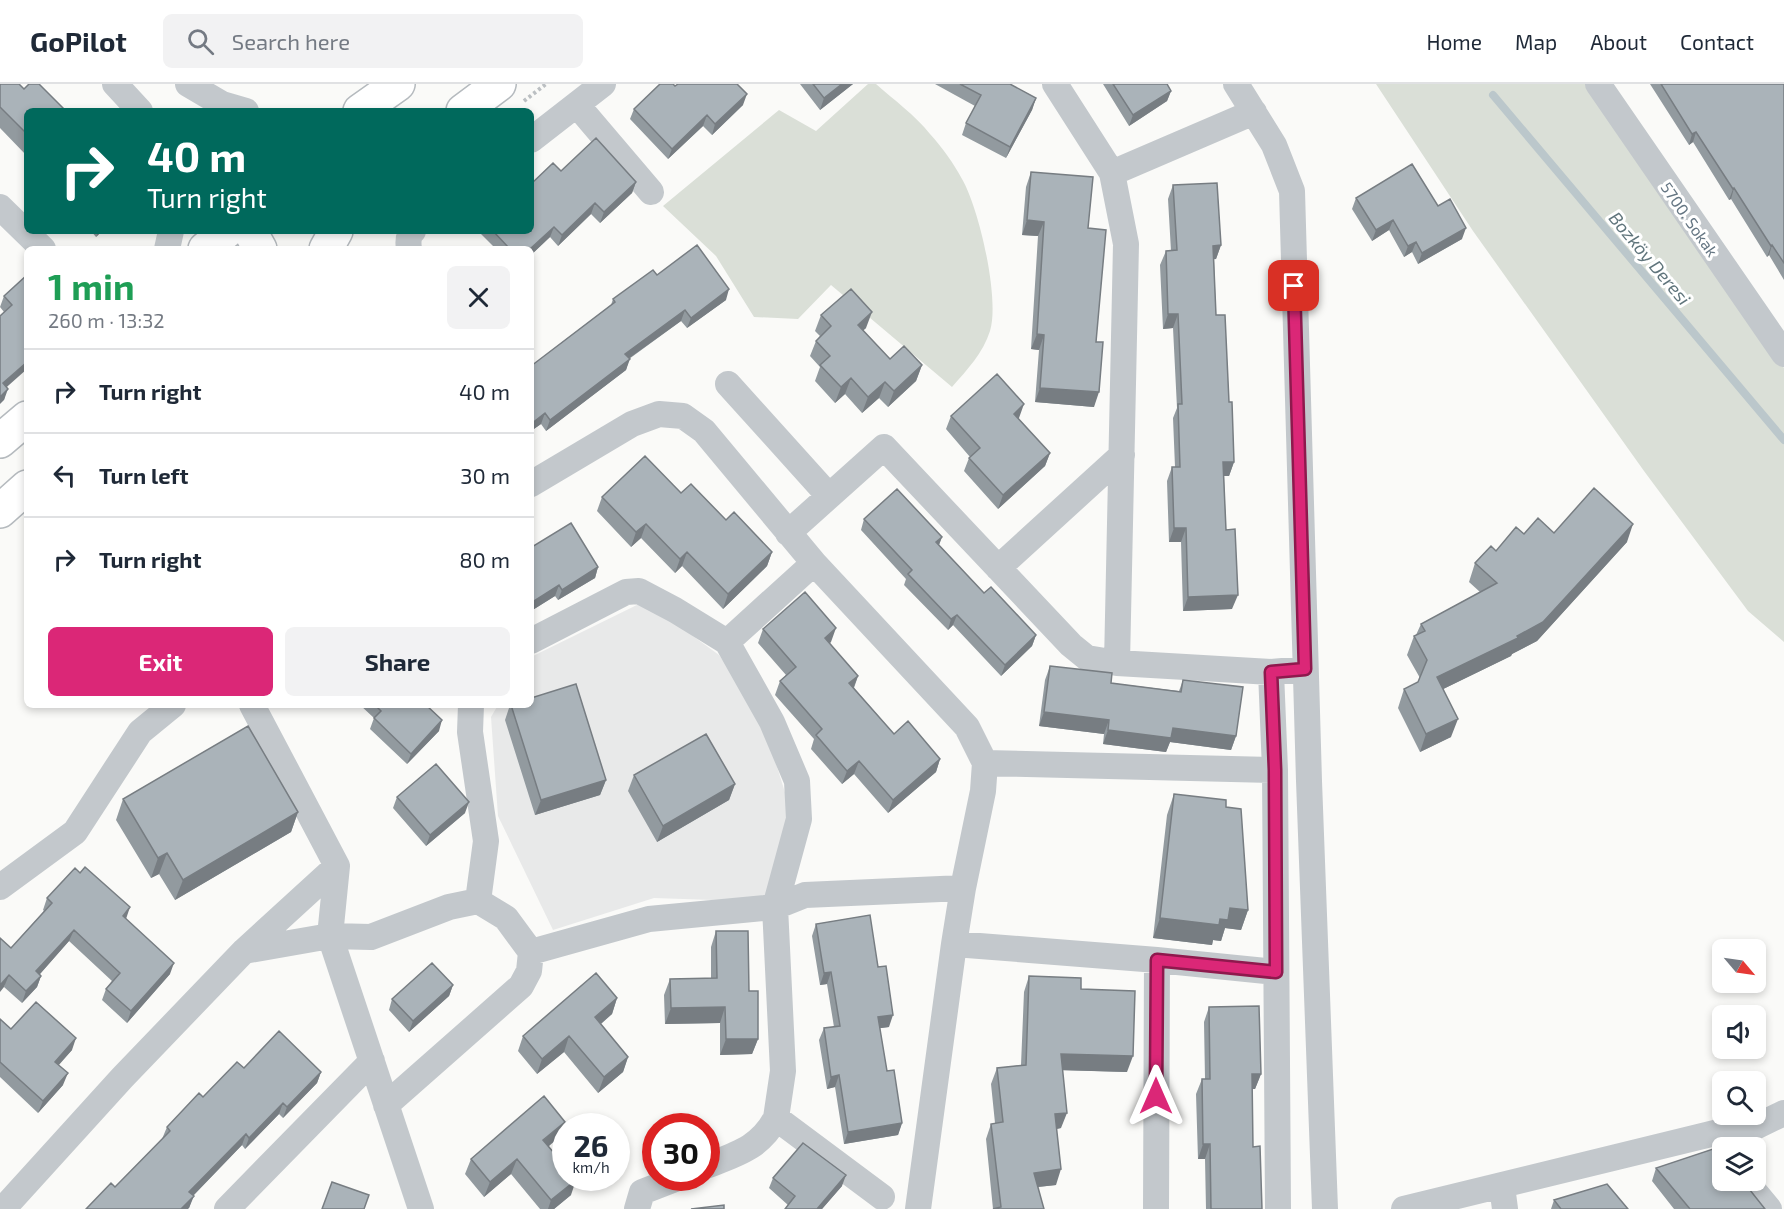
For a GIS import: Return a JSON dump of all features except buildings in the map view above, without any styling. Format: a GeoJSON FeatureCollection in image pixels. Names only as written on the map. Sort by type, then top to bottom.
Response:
{"type":"FeatureCollection","features":[{"type":"Feature","properties":{"kind":"main road"},"geometry":{"type":"LineString","coordinates":[[364,108],[398,84]]}},
{"type":"Feature","properties":{"kind":"main road"},"geometry":{"type":"LineString","coordinates":[[472,108],[509,95]]}},
{"type":"Feature","properties":{"kind":"main road"},"geometry":{"type":"LineString","coordinates":[[208,246],[222,234]]}},
{"type":"Feature","properties":{"kind":"main road"},"geometry":{"type":"LineString","coordinates":[[0,441],[24,421]]}},
{"type":"Feature","properties":{"kind":"main road"},"geometry":{"type":"LineString","coordinates":[[0,511],[24,490]]}},
{"type":"Feature","properties":{"kind":"street"},"geometry":{"type":"LineString","coordinates":[[115,84],[137,108]]}},
{"type":"Feature","properties":{"kind":"street"},"geometry":{"type":"LineString","coordinates":[[179,84],[202,108]]}},
{"type":"Feature","properties":{"kind":"street"},"geometry":{"type":"LineString","coordinates":[[188,84],[222,104],[236,108]]}},
{"type":"Feature","properties":{"kind":"street"},"geometry":{"type":"LineString","coordinates":[[534,138],[603,84]]}},
{"type":"Feature","properties":{"kind":"street"},"geometry":{"type":"LineString","coordinates":[[1055,84],[1112,173],[1126,244],[1117,663]]}},
{"type":"Feature","properties":{"kind":"street"},"geometry":{"type":"LineString","coordinates":[[1236,84],[1274,145],[1292,190],[1305,669],[1325,1209]]}},
{"type":"Feature","properties":{"kind":"street","name":"5700. Sokak"},"geometry":{"type":"LineString","coordinates":[[1598,84],[1784,354]]}},
{"type":"Feature","properties":{"kind":"street"},"geometry":{"type":"LineString","coordinates":[[577,105],[651,192]]}},
{"type":"Feature","properties":{"kind":"street"},"geometry":{"type":"LineString","coordinates":[[1112,173],[1254,112]]}},
{"type":"Feature","properties":{"kind":"street"},"geometry":{"type":"LineString","coordinates":[[0,207],[24,230]]}},
{"type":"Feature","properties":{"kind":"street"},"geometry":{"type":"LineString","coordinates":[[28,234],[40,246]]}},
{"type":"Feature","properties":{"kind":"street"},"geometry":{"type":"LineString","coordinates":[[728,384],[829,496]]}},
{"type":"Feature","properties":{"kind":"street"},"geometry":{"type":"LineString","coordinates":[[534,482],[632,424],[658,414],[683,416],[704,431],[814,563],[967,727],[985,763],[983,791],[954,944],[918,1209]]}},
{"type":"Feature","properties":{"kind":"street"},"geometry":{"type":"LineString","coordinates":[[788,533],[884,447],[1071,645],[1087,658],[1117,663],[1271,672],[1305,669]]}},
{"type":"Feature","properties":{"kind":"street"},"geometry":{"type":"LineString","coordinates":[[998,568],[1122,455]]}},
{"type":"Feature","properties":{"kind":"street"},"geometry":{"type":"LineString","coordinates":[[727,642],[814,563]]}},
{"type":"Feature","properties":{"kind":"street"},"geometry":{"type":"LineString","coordinates":[[534,639],[626,592],[639,591],[675,610],[727,642],[772,722],[796,781],[799,819],[775,907],[783,1071],[776,1118],[768,1133],[746,1150],[720,1160]]}},
{"type":"Feature","properties":{"kind":"street"},"geometry":{"type":"LineString","coordinates":[[1271,672],[1275,770],[1278,1209]]}},
{"type":"Feature","properties":{"kind":"street"},"geometry":{"type":"LineString","coordinates":[[0,887],[75,832],[140,732],[169,708]]}},
{"type":"Feature","properties":{"kind":"street"},"geometry":{"type":"LineString","coordinates":[[254,708],[337,866],[330,936],[421,1209]]}},
{"type":"Feature","properties":{"kind":"street"},"geometry":{"type":"LineString","coordinates":[[471,708],[470,732],[486,841],[478,901]]}},
{"type":"Feature","properties":{"kind":"street"},"geometry":{"type":"LineString","coordinates":[[985,763],[1275,770]]}},
{"type":"Feature","properties":{"kind":"street"},"geometry":{"type":"LineString","coordinates":[[4,1201],[244,951],[337,866]]}},
{"type":"Feature","properties":{"kind":"street"},"geometry":{"type":"LineString","coordinates":[[531,952],[649,919],[775,907],[805,895],[963,888]]}},
{"type":"Feature","properties":{"kind":"street"},"geometry":{"type":"LineString","coordinates":[[244,951],[330,936],[371,937],[449,907],[478,901],[506,918],[531,952],[529,970],[521,986],[386,1105]]}},
{"type":"Feature","properties":{"kind":"street"},"geometry":{"type":"LineString","coordinates":[[954,944],[1276,972]]}},
{"type":"Feature","properties":{"kind":"street"},"geometry":{"type":"LineString","coordinates":[[1156,1209],[1157,960]]}},
{"type":"Feature","properties":{"kind":"street"},"geometry":{"type":"LineString","coordinates":[[227,1209],[372,1061]]}},
{"type":"Feature","properties":{"kind":"street"},"geometry":{"type":"LineString","coordinates":[[1731,1137],[1784,1113]]}},
{"type":"Feature","properties":{"kind":"street"},"geometry":{"type":"LineString","coordinates":[[776,1118],[882,1197]]}},
{"type":"Feature","properties":{"kind":"street"},"geometry":{"type":"LineString","coordinates":[[1404,1209],[1504,1197],[1712,1145]]}},
{"type":"Feature","properties":{"kind":"street"},"geometry":{"type":"LineString","coordinates":[[637,1209],[642,1192],[645,1191]]}},
{"type":"Feature","properties":{"kind":"street"},"geometry":{"type":"LineString","coordinates":[[1754,1191],[1769,1209]]}},
{"type":"Feature","properties":{"kind":"path"},"geometry":{"type":"LineString","coordinates":[[509,95],[546,84]]}},
{"type":"Feature","properties":{"kind":"shaded area"},"geometry":{"type":"Polygon","coordinates":[[[868,84],[876,84],[904,108],[943,150],[959,173],[975,210],[981,231],[992,298],[990,331],[979,354],[952,387],[831,285],[798,319],[754,317],[716,256],[663,206],[779,110],[816,131],[868,84]]]}},
{"type":"Feature","properties":{"kind":"shaded area"},"geometry":{"type":"Polygon","coordinates":[[[1376,84],[1595,84],[1784,368],[1784,642],[1748,611],[1644,471],[1473,231],[1376,84]]]}},
{"type":"Feature","properties":{"kind":"shaded area"},"geometry":{"type":"Polygon","coordinates":[[[645,601],[719,655],[760,712],[792,815],[768,902],[654,898],[553,930],[498,816],[491,717],[496,708],[534,708],[534,656],[645,601]]]}},
{"type":"Feature","properties":{"kind":"waterway","name":"Bozköy Deresi"},"geometry":{"type":"LineString","coordinates":[[1493,95],[1784,440]]}},
{"type":"Feature","properties":{"kind":"route"},"geometry":{"type":"LineString","coordinates":[[1156,1096],[1157,960],[1276,972],[1275,770],[1271,672],[1305,669],[1294,286]]}}]}
